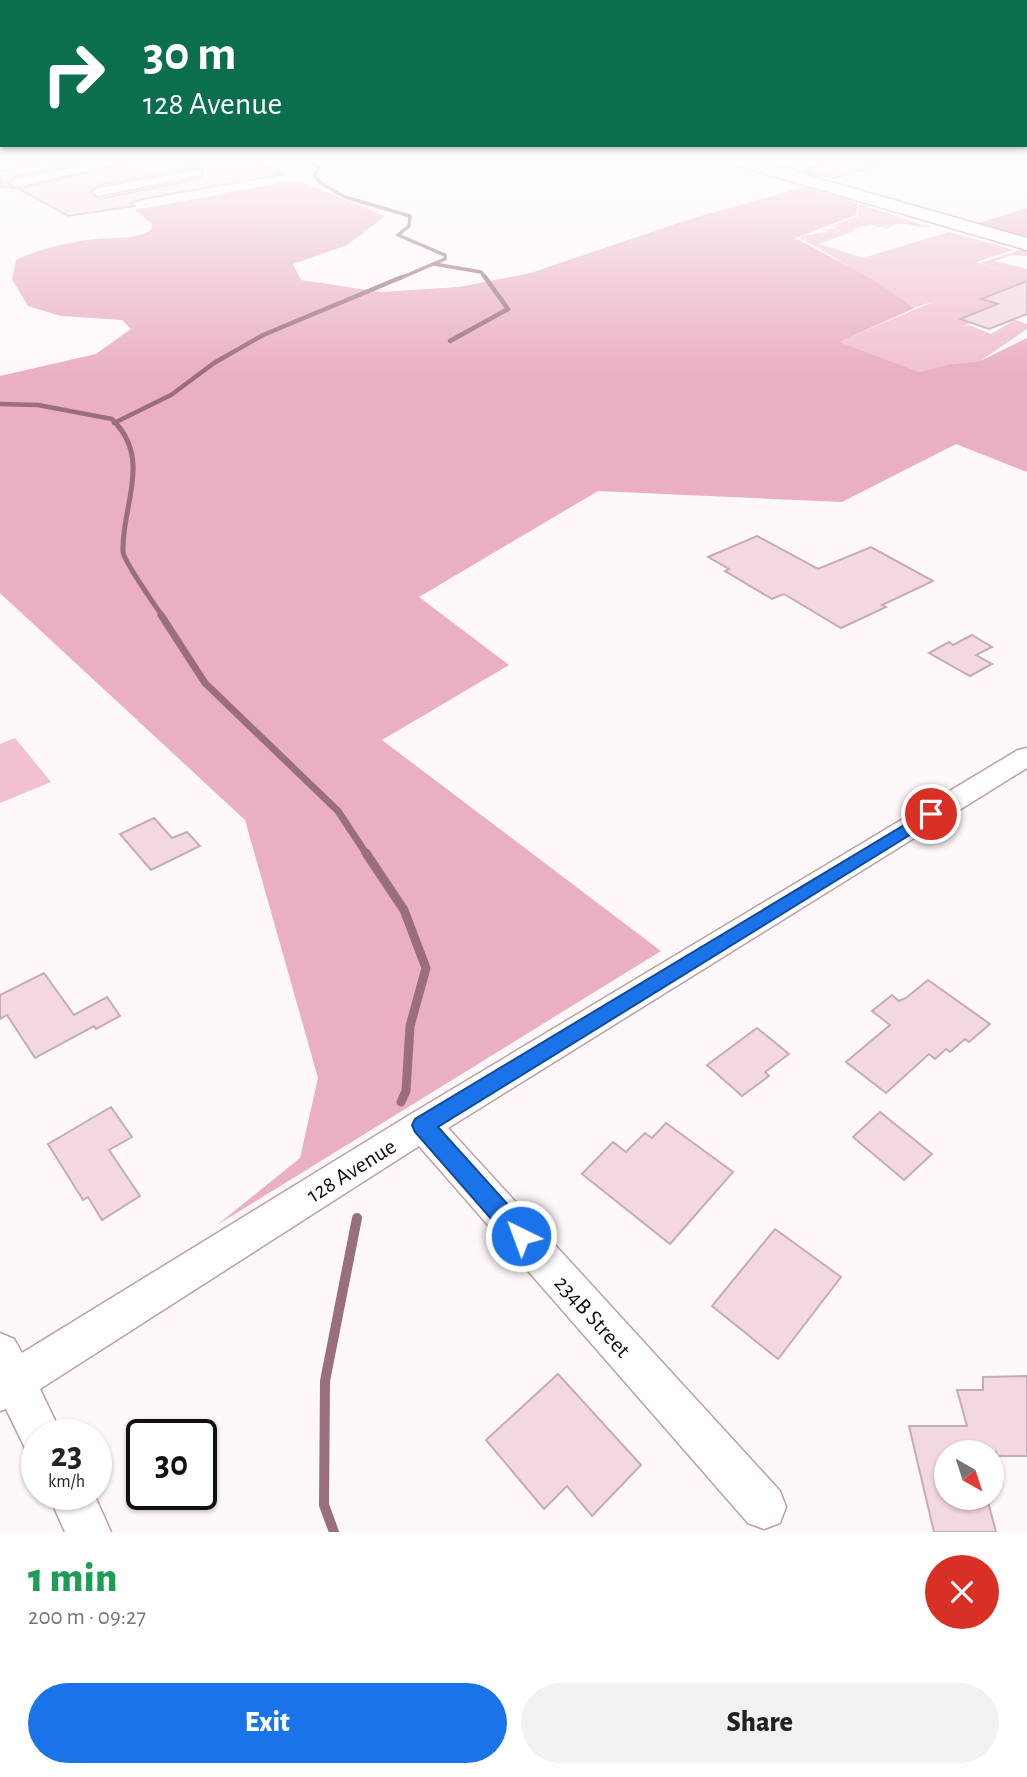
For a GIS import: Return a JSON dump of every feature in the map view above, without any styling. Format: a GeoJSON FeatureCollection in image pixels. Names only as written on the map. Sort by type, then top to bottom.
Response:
{"type":"FeatureCollection","features":[{"type":"Feature","properties":{"kind":"main road"},"geometry":{"type":"LineString","coordinates":[[980,230],[1027,244]]}},
{"type":"Feature","properties":{"kind":"street","name":"128 Avenue"},"geometry":{"type":"LineString","coordinates":[[5,1375],[423,1125],[1027,756]]}},
{"type":"Feature","properties":{"kind":"street","name":"234B Street"},"geometry":{"type":"LineString","coordinates":[[423,1125],[764,1507]]}},
{"type":"Feature","properties":{"kind":"street"},"geometry":{"type":"LineString","coordinates":[[5,1375],[31,1419]]}},
{"type":"Feature","properties":{"kind":"street"},"geometry":{"type":"LineString","coordinates":[[78,1510],[88,1532]]}},
{"type":"Feature","properties":{"kind":"shaded area"},"geometry":{"type":"Polygon","coordinates":[[[150,230],[366,230],[347,245],[293,264],[301,280],[381,292],[459,287],[531,273],[656,230],[815,230],[795,238],[870,278],[915,308],[839,342],[920,372],[949,364],[980,361],[1027,338],[1027,472],[956,444],[842,502],[598,491],[419,597],[509,665],[382,740],[661,951],[217,1225],[300,1158],[318,1078],[245,820],[0,593],[0,376],[96,354],[131,329],[122,320],[61,316],[28,306],[12,279],[16,260],[65,244],[132,237],[150,230]]]}},
{"type":"Feature","properties":{"kind":"shaded area"},"geometry":{"type":"Polygon","coordinates":[[[824,230],[853,230],[819,244],[863,258],[949,232],[1014,250],[976,262],[1012,274],[980,263],[1027,250],[1027,256],[1011,255],[995,261],[1027,269],[1027,299],[1001,291],[982,299],[1006,305],[961,319],[970,323],[962,327],[969,325],[991,334],[1015,320],[1027,324],[1027,329],[980,361],[949,364],[920,372],[838,342],[933,302],[915,307],[801,239],[827,231],[824,230]]]}},
{"type":"Feature","properties":{"kind":"shaded area"},"geometry":{"type":"Polygon","coordinates":[[[1000,230],[1027,230],[1027,238],[1000,230]]]}},
{"type":"Feature","properties":{"kind":"shaded area"},"geometry":{"type":"Polygon","coordinates":[[[15,738],[51,782],[0,803],[0,744],[15,738]]]}},
{"type":"Feature","properties":{"kind":"building"},"geometry":{"type":"Polygon","coordinates":[[[1027,281],[1027,314],[989,329],[960,319],[998,304],[981,299],[1027,281]]]}},
{"type":"Feature","properties":{"kind":"building"},"geometry":{"type":"Polygon","coordinates":[[[757,536],[818,569],[871,547],[933,581],[841,628],[784,594],[772,599],[725,571],[729,569],[708,557],[757,536]]]}},
{"type":"Feature","properties":{"kind":"building"},"geometry":{"type":"Polygon","coordinates":[[[972,635],[992,647],[976,655],[992,664],[970,676],[929,653],[949,642],[953,645],[972,635]]]}},
{"type":"Feature","properties":{"kind":"building"},"geometry":{"type":"Polygon","coordinates":[[[154,818],[172,838],[187,832],[200,846],[151,870],[120,834],[154,818]]]}},
{"type":"Feature","properties":{"kind":"building"},"geometry":{"type":"Polygon","coordinates":[[[44,973],[74,1015],[107,997],[120,1016],[96,1029],[94,1026],[35,1058],[7,1015],[0,1019],[0,995],[44,973]]]}},
{"type":"Feature","properties":{"kind":"building"},"geometry":{"type":"Polygon","coordinates":[[[928,980],[990,1024],[969,1042],[965,1039],[950,1052],[946,1049],[935,1059],[929,1054],[886,1093],[846,1062],[890,1025],[872,1011],[892,995],[899,1001],[906,998],[928,980]]]}},
{"type":"Feature","properties":{"kind":"building"},"geometry":{"type":"Polygon","coordinates":[[[757,1028],[789,1054],[765,1072],[769,1076],[742,1096],[707,1065],[757,1028]]]}},
{"type":"Feature","properties":{"kind":"building"},"geometry":{"type":"Polygon","coordinates":[[[111,1107],[132,1137],[109,1150],[140,1196],[102,1220],[88,1197],[83,1200],[48,1144],[111,1107]]]}},
{"type":"Feature","properties":{"kind":"building"},"geometry":{"type":"Polygon","coordinates":[[[880,1112],[932,1154],[904,1180],[853,1137],[880,1112]]]}},
{"type":"Feature","properties":{"kind":"building"},"geometry":{"type":"Polygon","coordinates":[[[666,1123],[733,1172],[670,1244],[582,1174],[613,1142],[626,1152],[645,1133],[652,1138],[666,1123]]]}},
{"type":"Feature","properties":{"kind":"building"},"geometry":{"type":"Polygon","coordinates":[[[775,1229],[841,1277],[778,1359],[712,1306],[775,1229]]]}},
{"type":"Feature","properties":{"kind":"building"},"geometry":{"type":"Polygon","coordinates":[[[558,1374],[641,1465],[592,1516],[567,1486],[544,1509],[486,1440],[558,1374]]]}},
{"type":"Feature","properties":{"kind":"building"},"geometry":{"type":"Polygon","coordinates":[[[1027,1376],[1027,1456],[1004,1456],[1004,1440],[934,1440],[934,1510],[990,1510],[996,1532],[934,1532],[909,1426],[967,1426],[957,1390],[983,1390],[983,1377],[1027,1376]]]}},
{"type":"Feature","properties":{"kind":"waterway"},"geometry":{"type":"LineString","coordinates":[[398,279],[445,259],[445,255],[398,235],[404,230]]}},
{"type":"Feature","properties":{"kind":"waterway"},"geometry":{"type":"LineString","coordinates":[[434,264],[481,272],[486,279]]}},
{"type":"Feature","properties":{"kind":"waterway"},"geometry":{"type":"LineString","coordinates":[[115,422],[171,395],[214,363],[263,335],[402,277]]}},
{"type":"Feature","properties":{"kind":"waterway"},"geometry":{"type":"LineString","coordinates":[[450,341],[508,309],[485,277]]}},
{"type":"Feature","properties":{"kind":"waterway"},"geometry":{"type":"LineString","coordinates":[[0,404],[38,405],[112,419],[115,422]]}},
{"type":"Feature","properties":{"kind":"waterway"},"geometry":{"type":"LineString","coordinates":[[115,422],[120,428]]}},
{"type":"Feature","properties":{"kind":"waterway"},"geometry":{"type":"LineString","coordinates":[[118,426],[127,440],[133,471],[123,552],[134,574],[163,617]]}},
{"type":"Feature","properties":{"kind":"waterway"},"geometry":{"type":"LineString","coordinates":[[161,615],[205,683],[338,811],[367,855]]}},
{"type":"Feature","properties":{"kind":"waterway"},"geometry":{"type":"LineString","coordinates":[[366,853],[404,910],[426,968],[410,1026],[406,1091],[401,1102]]}},
{"type":"Feature","properties":{"kind":"waterway"},"geometry":{"type":"LineString","coordinates":[[334,1532],[324,1505],[325,1381],[357,1218]]}},
{"type":"Feature","properties":{"kind":"route"},"geometry":{"type":"LineString","coordinates":[[521,1236],[423,1125],[931,814]]}}]}
